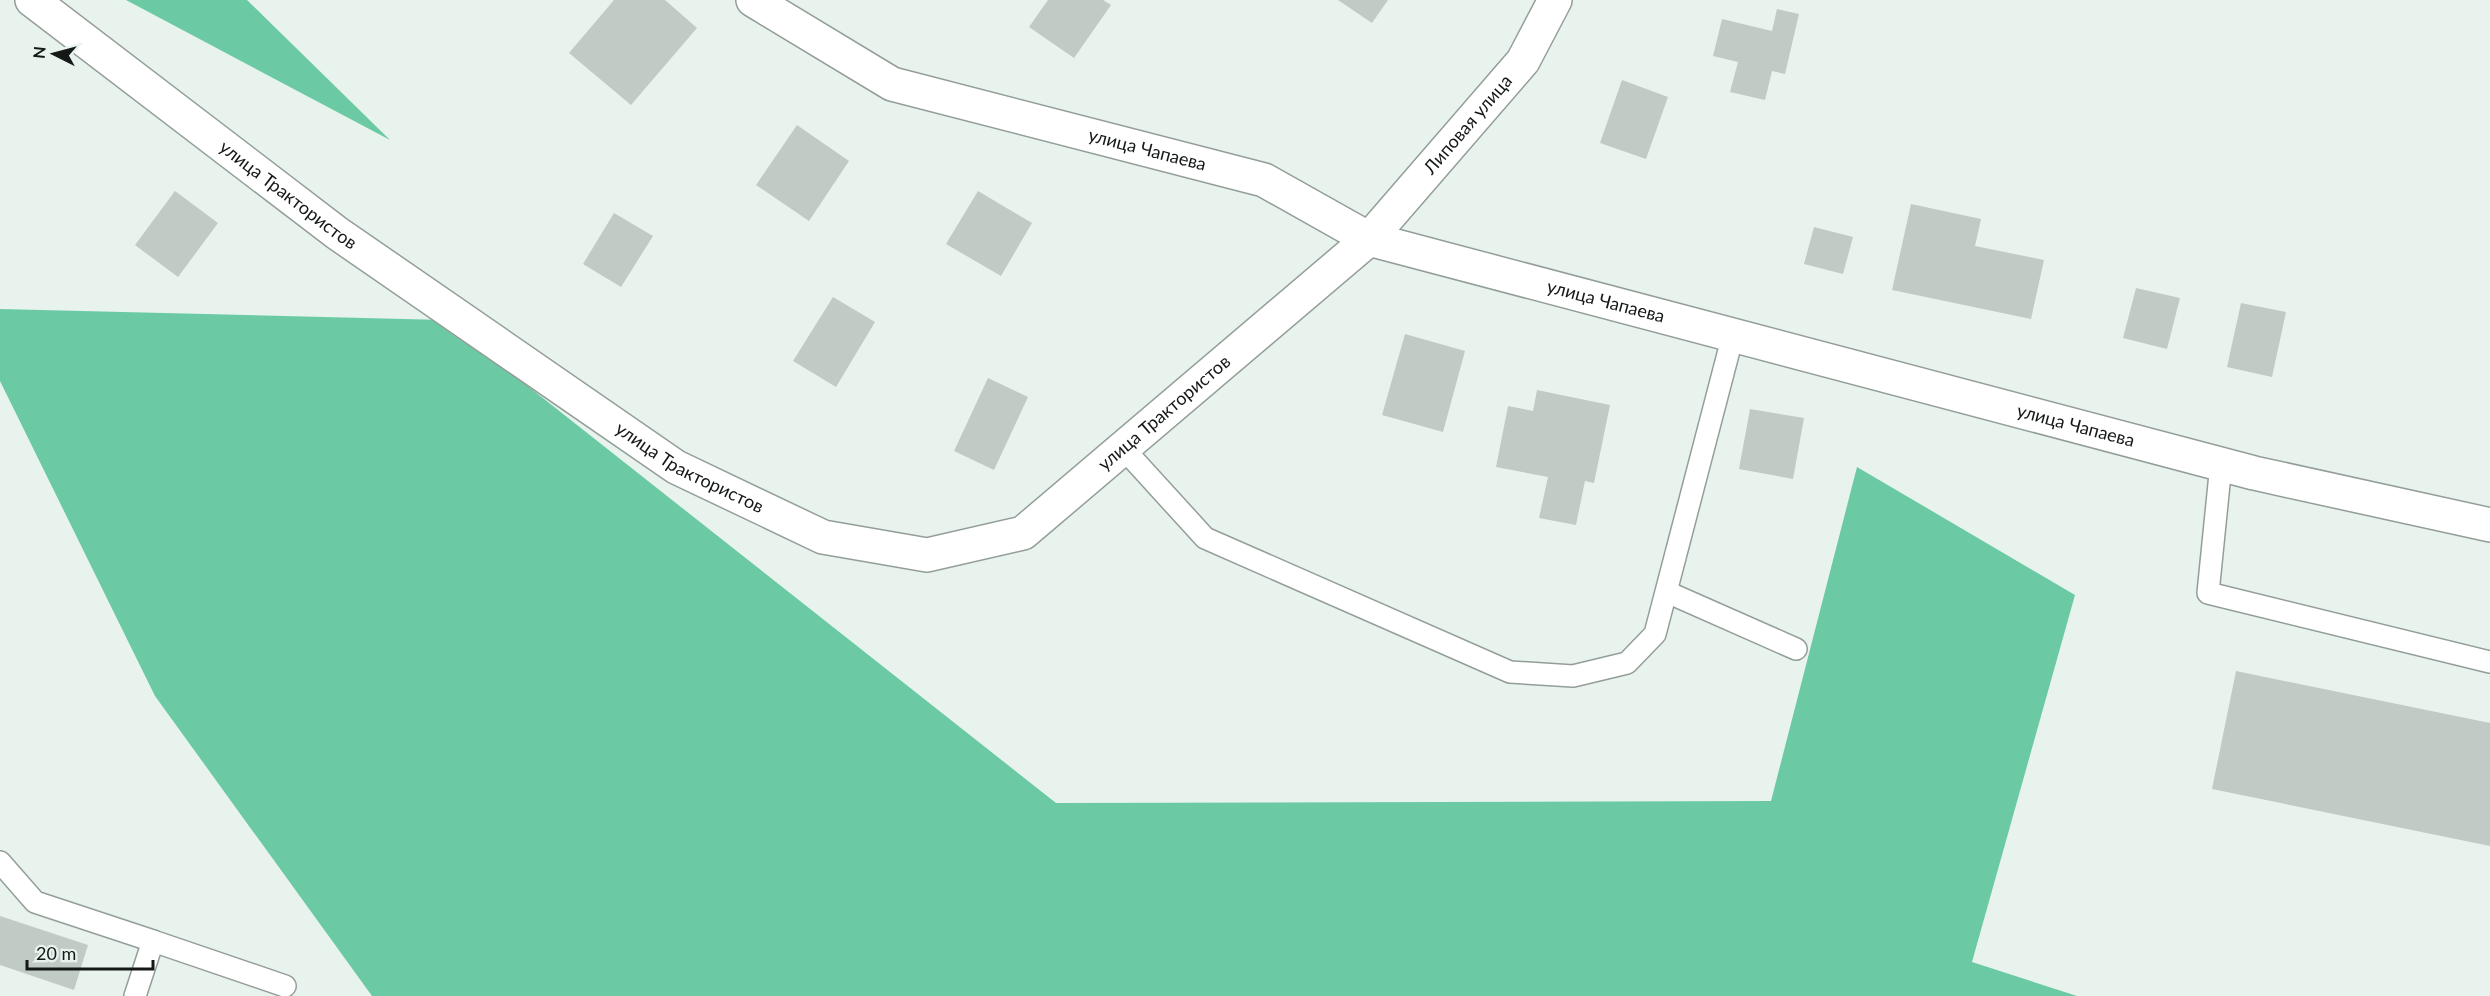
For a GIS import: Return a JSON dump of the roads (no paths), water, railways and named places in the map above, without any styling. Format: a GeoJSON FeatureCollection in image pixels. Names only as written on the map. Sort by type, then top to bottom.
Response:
{"type":"FeatureCollection","features":[{"type":"Feature","properties":{"kind":"street","name":"улица Трактористов"},"geometry":{"type":"LineString","coordinates":[[32,0],[337,233],[676,466],[823,537],[927,555],[1023,533],[1369,239]]}},
{"type":"Feature","properties":{"kind":"street","name":"улица Чапаева"},"geometry":{"type":"LineString","coordinates":[[753,0],[892,84],[1264,180],[1369,239],[2221,464],[2490,525]]}},
{"type":"Feature","properties":{"kind":"street","name":"Липовая улица"},"geometry":{"type":"LineString","coordinates":[[1369,239],[1523,61],[1555,0]]}},
{"type":"Feature","properties":{"kind":"lane"},"geometry":{"type":"LineString","coordinates":[[1123,448],[1205,538],[1510,672],[1573,676],[1627,663],[1655,634],[1732,335]]}},
{"type":"Feature","properties":{"kind":"lane"},"geometry":{"type":"LineString","coordinates":[[2221,464],[2208,593],[2490,662]]}},
{"type":"Feature","properties":{"kind":"lane"},"geometry":{"type":"LineString","coordinates":[[1667,592],[1796,650]]}},
{"type":"Feature","properties":{"kind":"lane"},"geometry":{"type":"LineString","coordinates":[[0,862],[35,902],[285,986]]}},
{"type":"Feature","properties":{"kind":"lane"},"geometry":{"type":"LineString","coordinates":[[135,996],[153,941]]}}]}
